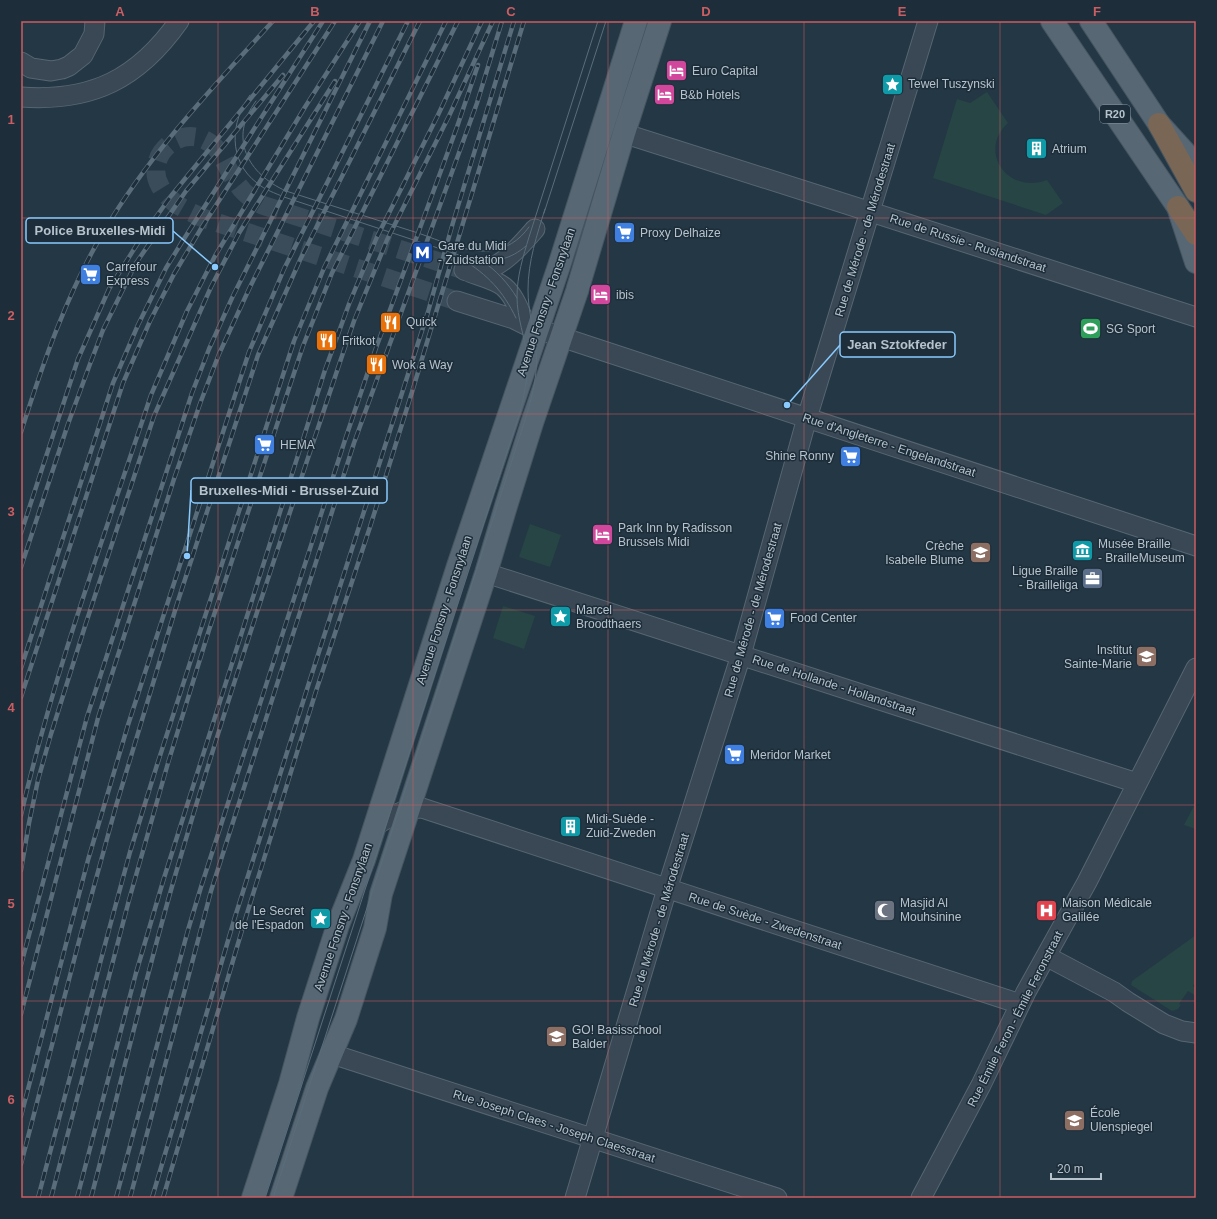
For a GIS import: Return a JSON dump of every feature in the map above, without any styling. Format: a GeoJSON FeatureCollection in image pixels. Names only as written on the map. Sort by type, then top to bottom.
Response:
{"type":"FeatureCollection","features":[{"type":"Feature","properties":{"kind":"highway","name":"R20"},"geometry":{"type":"LineString","coordinates":[[1159,124],[1196,191]]}},
{"type":"Feature","properties":{"kind":"highway","name":"R20"},"geometry":{"type":"LineString","coordinates":[[1178,207],[1196,234]]}},
{"type":"Feature","properties":{"kind":"main road","name":"Avenue Fonsny - Fonsnylaan"},"geometry":{"type":"LineString","coordinates":[[281,1198],[317,1088],[346,1019],[374,928],[381,894],[577,291],[636,21]]}},
{"type":"Feature","properties":{"kind":"main road","name":"Avenue Fonsny - Fonsnylaan"},"geometry":{"type":"LineString","coordinates":[[253,1198],[290,1084],[308,1018],[338,925],[364,860],[440,624],[532,327],[613,130],[660,21]]}},
{"type":"Feature","properties":{"kind":"main road","name":"R20"},"geometry":{"type":"LineString","coordinates":[[1052,21],[1178,207]]}},
{"type":"Feature","properties":{"kind":"main road","name":"R20"},"geometry":{"type":"LineString","coordinates":[[1091,21],[1159,124],[1196,164]]}},
{"type":"Feature","properties":{"kind":"main road"},"geometry":{"type":"LineString","coordinates":[[1178,207],[1196,262]]}},
{"type":"Feature","properties":{"kind":"street"},"geometry":{"type":"LineString","coordinates":[[21,62],[31,68],[51,71],[69,66],[83,55],[94,34],[95,21]]}},
{"type":"Feature","properties":{"kind":"street"},"geometry":{"type":"LineString","coordinates":[[21,97],[39,98],[67,96],[92,90],[114,82],[151,56],[179,21]]}},
{"type":"Feature","properties":{"kind":"street","name":"Rue de Mérode - de Mérodestraat"},"geometry":{"type":"LineString","coordinates":[[575,1198],[668,889],[741,655],[807,418],[928,21]]}},
{"type":"Feature","properties":{"kind":"street","name":"Rue de Russie - Ruslandstraat"},"geometry":{"type":"LineString","coordinates":[[613,130],[1196,317]]}},
{"type":"Feature","properties":{"kind":"street"},"geometry":{"type":"LineString","coordinates":[[523,285],[515,286],[491,280],[464,270],[480,271],[492,268],[518,248],[535,229]]}},
{"type":"Feature","properties":{"kind":"street"},"geometry":{"type":"LineString","coordinates":[[491,280],[504,287],[532,327]]}},
{"type":"Feature","properties":{"kind":"street","name":"Rue d'Angleterre - Engelandstraat"},"geometry":{"type":"LineString","coordinates":[[457,301],[514,319],[561,338],[1196,546]]}},
{"type":"Feature","properties":{"kind":"street","name":"Rue de Hollande - Hollandstraat"},"geometry":{"type":"LineString","coordinates":[[486,573],[1137,783]]}},
{"type":"Feature","properties":{"kind":"street","name":"Rue Émile Feron - Émile Feronstraat"},"geometry":{"type":"LineString","coordinates":[[921,1198],[1020,1004],[1087,882],[1196,668]]}},
{"type":"Feature","properties":{"kind":"street"},"geometry":{"type":"LineString","coordinates":[[375,826],[398,812],[410,808]]}},
{"type":"Feature","properties":{"kind":"street","name":"Rue de Suède - Zwedenstraat"},"geometry":{"type":"LineString","coordinates":[[410,808],[422,808],[1020,1004]]}},
{"type":"Feature","properties":{"kind":"street"},"geometry":{"type":"LineString","coordinates":[[1046,956],[1114,992],[1164,1024],[1191,1028]]}},
{"type":"Feature","properties":{"kind":"street","name":"Rue Joseph Claes - Joseph Claesstraat"},"geometry":{"type":"LineString","coordinates":[[332,1054],[777,1198]]}},
{"type":"Feature","properties":{"kind":"green space"},"geometry":{"type":"Polygon","coordinates":[[[987,92],[1008,123],[999,134],[996,146],[996,157],[1001,168],[1009,176],[1020,181],[1033,183],[1047,180],[1063,203],[1046,215],[933,178],[957,99],[970,103],[987,92]]]}},
{"type":"Feature","properties":{"kind":"green space"},"geometry":{"type":"Polygon","coordinates":[[[530,524],[561,535],[550,567],[519,557],[530,524]]]}},
{"type":"Feature","properties":{"kind":"green space"},"geometry":{"type":"Polygon","coordinates":[[[503,606],[535,616],[524,649],[493,638],[503,606]]]}},
{"type":"Feature","properties":{"kind":"green space"},"geometry":{"type":"Polygon","coordinates":[[[1196,802],[1196,829],[1184,825],[1196,802]]]}},
{"type":"Feature","properties":{"kind":"green space"},"geometry":{"type":"Polygon","coordinates":[[[1196,935],[1196,981],[1193,986],[1196,989],[1196,996],[1188,991],[1179,1004],[1181,1005],[1178,1009],[1172,1011],[1131,985],[1132,981],[1196,935]]]}},
{"type":"Feature","properties":{"kind":"tunnel"},"geometry":{"type":"LineString","coordinates":[[457,301],[203,218],[178,205],[168,197],[160,186],[156,175],[156,165],[160,155],[166,147],[174,141],[184,137],[194,137],[205,140],[221,155],[241,189],[262,205],[464,270]]}},
{"type":"Feature","properties":{"kind":"tram line"},"geometry":{"type":"LineString","coordinates":[[265,1198],[520,412],[526,385],[527,364],[526,350],[517,305],[519,274],[529,237],[598,21]]}},
{"type":"Feature","properties":{"kind":"tram line"},"geometry":{"type":"LineString","coordinates":[[544,213],[606,21]]}},
{"type":"Feature","properties":{"kind":"tram line"},"geometry":{"type":"LineString","coordinates":[[250,95],[243,106],[236,129],[235,141],[237,153],[241,164],[248,174],[257,183],[267,189],[284,197],[477,261],[503,259],[515,254],[526,246]]}},
{"type":"Feature","properties":{"kind":"tram line"},"geometry":{"type":"LineString","coordinates":[[256,101],[248,115],[244,128],[243,141],[246,154],[252,165],[261,175],[286,191],[471,250],[489,251],[512,244],[529,227]]}},
{"type":"Feature","properties":{"kind":"tram line"},"geometry":{"type":"LineString","coordinates":[[273,1198],[527,414],[536,367],[535,343],[529,305],[528,279],[534,248],[545,209]]}},
{"type":"Feature","properties":{"kind":"tram line"},"geometry":{"type":"LineString","coordinates":[[462,259],[480,271],[494,284],[506,300],[516,318]]}},
{"type":"Feature","properties":{"kind":"tram line"},"geometry":{"type":"LineString","coordinates":[[482,261],[501,277],[517,298]]}},
{"type":"Feature","properties":{"kind":"railway"},"geometry":{"type":"LineString","coordinates":[[21,432],[47,354],[67,304],[104,231],[122,202],[162,148],[205,96],[273,21]]}},
{"type":"Feature","properties":{"kind":"railway"},"geometry":{"type":"LineString","coordinates":[[21,533],[78,359],[109,289],[141,238],[171,196],[314,21]]}},
{"type":"Feature","properties":{"kind":"railway"},"geometry":{"type":"LineString","coordinates":[[21,668],[113,383],[138,325],[166,268],[323,21]]}},
{"type":"Feature","properties":{"kind":"railway"},"geometry":{"type":"LineString","coordinates":[[21,697],[123,383],[150,321],[174,274],[202,227],[335,21]]}},
{"type":"Feature","properties":{"kind":"railway"},"geometry":{"type":"LineString","coordinates":[[21,815],[49,709],[81,604],[151,395],[187,311],[215,256],[305,107],[360,21]]}},
{"type":"Feature","properties":{"kind":"railway"},"geometry":{"type":"LineString","coordinates":[[21,965],[87,717],[192,393],[209,349],[232,298],[370,21]]}},
{"type":"Feature","properties":{"kind":"railway"},"geometry":{"type":"LineString","coordinates":[[21,1014],[98,718],[174,479],[201,401],[219,354],[250,287],[383,21]]}},
{"type":"Feature","properties":{"kind":"railway"},"geometry":{"type":"LineString","coordinates":[[21,1116],[88,860],[128,725],[249,352],[284,269],[408,21]]}},
{"type":"Feature","properties":{"kind":"railway"},"geometry":{"type":"LineString","coordinates":[[21,1164],[116,806],[177,604],[258,355],[300,260],[420,21]]}},
{"type":"Feature","properties":{"kind":"railway"},"geometry":{"type":"LineString","coordinates":[[38,1198],[130,852],[294,341],[324,268],[446,21]]}},
{"type":"Feature","properties":{"kind":"railway"},"geometry":{"type":"LineString","coordinates":[[51,1198],[129,900],[168,763],[209,630],[303,346],[332,273],[458,21]]}},
{"type":"Feature","properties":{"kind":"railway"},"geometry":{"type":"LineString","coordinates":[[77,1198],[136,973],[164,878],[325,370],[349,304],[377,237],[438,115],[482,21]]}},
{"type":"Feature","properties":{"kind":"railway"},"geometry":{"type":"LineString","coordinates":[[91,1198],[153,956],[194,810],[256,614],[343,353],[354,321],[387,240],[449,116],[493,21]]}},
{"type":"Feature","properties":{"kind":"railway"},"geometry":{"type":"LineString","coordinates":[[130,1198],[211,891],[354,443],[477,103],[502,21]]}},
{"type":"Feature","properties":{"kind":"railway"},"geometry":{"type":"LineString","coordinates":[[152,1198],[235,917],[428,312],[452,226],[514,21]]}},
{"type":"Feature","properties":{"kind":"railway"},"geometry":{"type":"LineString","coordinates":[[163,1198],[245,920],[317,688],[370,527],[412,392],[524,21]]}},
{"type":"Feature","properties":{"kind":"railway"},"geometry":{"type":"LineString","coordinates":[[116,1198],[188,930],[201,887],[376,348],[457,127],[478,65]]}},
{"type":"Feature","properties":{"kind":"railway"},"geometry":{"type":"LineString","coordinates":[[21,567],[68,424],[90,364],[103,330],[136,263],[186,191],[283,75]]}},
{"type":"Feature","properties":{"kind":"railway"},"geometry":{"type":"LineString","coordinates":[[21,870],[38,780],[51,734],[154,416],[211,287],[239,233],[335,81]]}},
{"type":"Feature","properties":{"kind":"place","name":"Euro Capital"},"geometry":{"type":"Point","coordinates":[677,71]}},
{"type":"Feature","properties":{"kind":"place","name":"Tewel Tuszynski"},"geometry":{"type":"Point","coordinates":[892,84]}},
{"type":"Feature","properties":{"kind":"place","name":"B&b Hotels"},"geometry":{"type":"Point","coordinates":[665,95]}},
{"type":"Feature","properties":{"kind":"place","name":"Atrium"},"geometry":{"type":"Point","coordinates":[1037,149]}},
{"type":"Feature","properties":{"kind":"place","name":"Proxy Delhaize"},"geometry":{"type":"Point","coordinates":[625,233]}},
{"type":"Feature","properties":{"kind":"place","name":"Gare du Midi - Zuidstation"},"geometry":{"type":"Point","coordinates":[422,253]}},
{"type":"Feature","properties":{"kind":"place","name":"Police Bruxelles-Midi"},"geometry":{"type":"Point","coordinates":[215,267]}},
{"type":"Feature","properties":{"kind":"place","name":"Carrefour Express"},"geometry":{"type":"Point","coordinates":[90,274]}},
{"type":"Feature","properties":{"kind":"place","name":"ibis"},"geometry":{"type":"Point","coordinates":[601,295]}},
{"type":"Feature","properties":{"kind":"place","name":"Quick"},"geometry":{"type":"Point","coordinates":[391,322]}},
{"type":"Feature","properties":{"kind":"place","name":"SG Sport"},"geometry":{"type":"Point","coordinates":[1090,329]}},
{"type":"Feature","properties":{"kind":"place","name":"Fritkot"},"geometry":{"type":"Point","coordinates":[326,341]}},
{"type":"Feature","properties":{"kind":"place","name":"Wok a Way"},"geometry":{"type":"Point","coordinates":[377,365]}},
{"type":"Feature","properties":{"kind":"place","name":"Jean Sztokfeder"},"geometry":{"type":"Point","coordinates":[787,405]}},
{"type":"Feature","properties":{"kind":"place","name":"HEMA"},"geometry":{"type":"Point","coordinates":[264,445]}},
{"type":"Feature","properties":{"kind":"place","name":"Shine Ronny"},"geometry":{"type":"Point","coordinates":[850,456]}},
{"type":"Feature","properties":{"kind":"place","name":"Park Inn by Radisson Brussels Midi"},"geometry":{"type":"Point","coordinates":[602,535]}},
{"type":"Feature","properties":{"kind":"place","name":"Musée Braille - BrailleMuseum"},"geometry":{"type":"Point","coordinates":[1083,551]}},
{"type":"Feature","properties":{"kind":"place","name":"Crèche Isabelle Blume"},"geometry":{"type":"Point","coordinates":[980,553]}},
{"type":"Feature","properties":{"kind":"place","name":"Bruxelles-Midi - Brussel-Zuid"},"geometry":{"type":"Point","coordinates":[187,556]}},
{"type":"Feature","properties":{"kind":"place","name":"Ligue Braille - Brailleliga"},"geometry":{"type":"Point","coordinates":[1093,578]}},
{"type":"Feature","properties":{"kind":"place","name":"Marcel Broodthaers"},"geometry":{"type":"Point","coordinates":[560,617]}},
{"type":"Feature","properties":{"kind":"place","name":"Food Center"},"geometry":{"type":"Point","coordinates":[775,618]}},
{"type":"Feature","properties":{"kind":"place","name":"Institut Sainte-Marie"},"geometry":{"type":"Point","coordinates":[1147,657]}},
{"type":"Feature","properties":{"kind":"place","name":"Meridor Market"},"geometry":{"type":"Point","coordinates":[734,755]}},
{"type":"Feature","properties":{"kind":"place","name":"Midi-Suède - Zuid-Zweden"},"geometry":{"type":"Point","coordinates":[571,826]}},
{"type":"Feature","properties":{"kind":"place","name":"Masjid Al Mouhsinine"},"geometry":{"type":"Point","coordinates":[884,910]}},
{"type":"Feature","properties":{"kind":"place","name":"Maison Médicale Galilée"},"geometry":{"type":"Point","coordinates":[1046,910]}},
{"type":"Feature","properties":{"kind":"place","name":"Le Secret de l'Espadon"},"geometry":{"type":"Point","coordinates":[320,918]}},
{"type":"Feature","properties":{"kind":"place","name":"GO! Basisschool Balder"},"geometry":{"type":"Point","coordinates":[556,1037]}},
{"type":"Feature","properties":{"kind":"place","name":"École Ulenspiegel"},"geometry":{"type":"Point","coordinates":[1075,1120]}}]}
